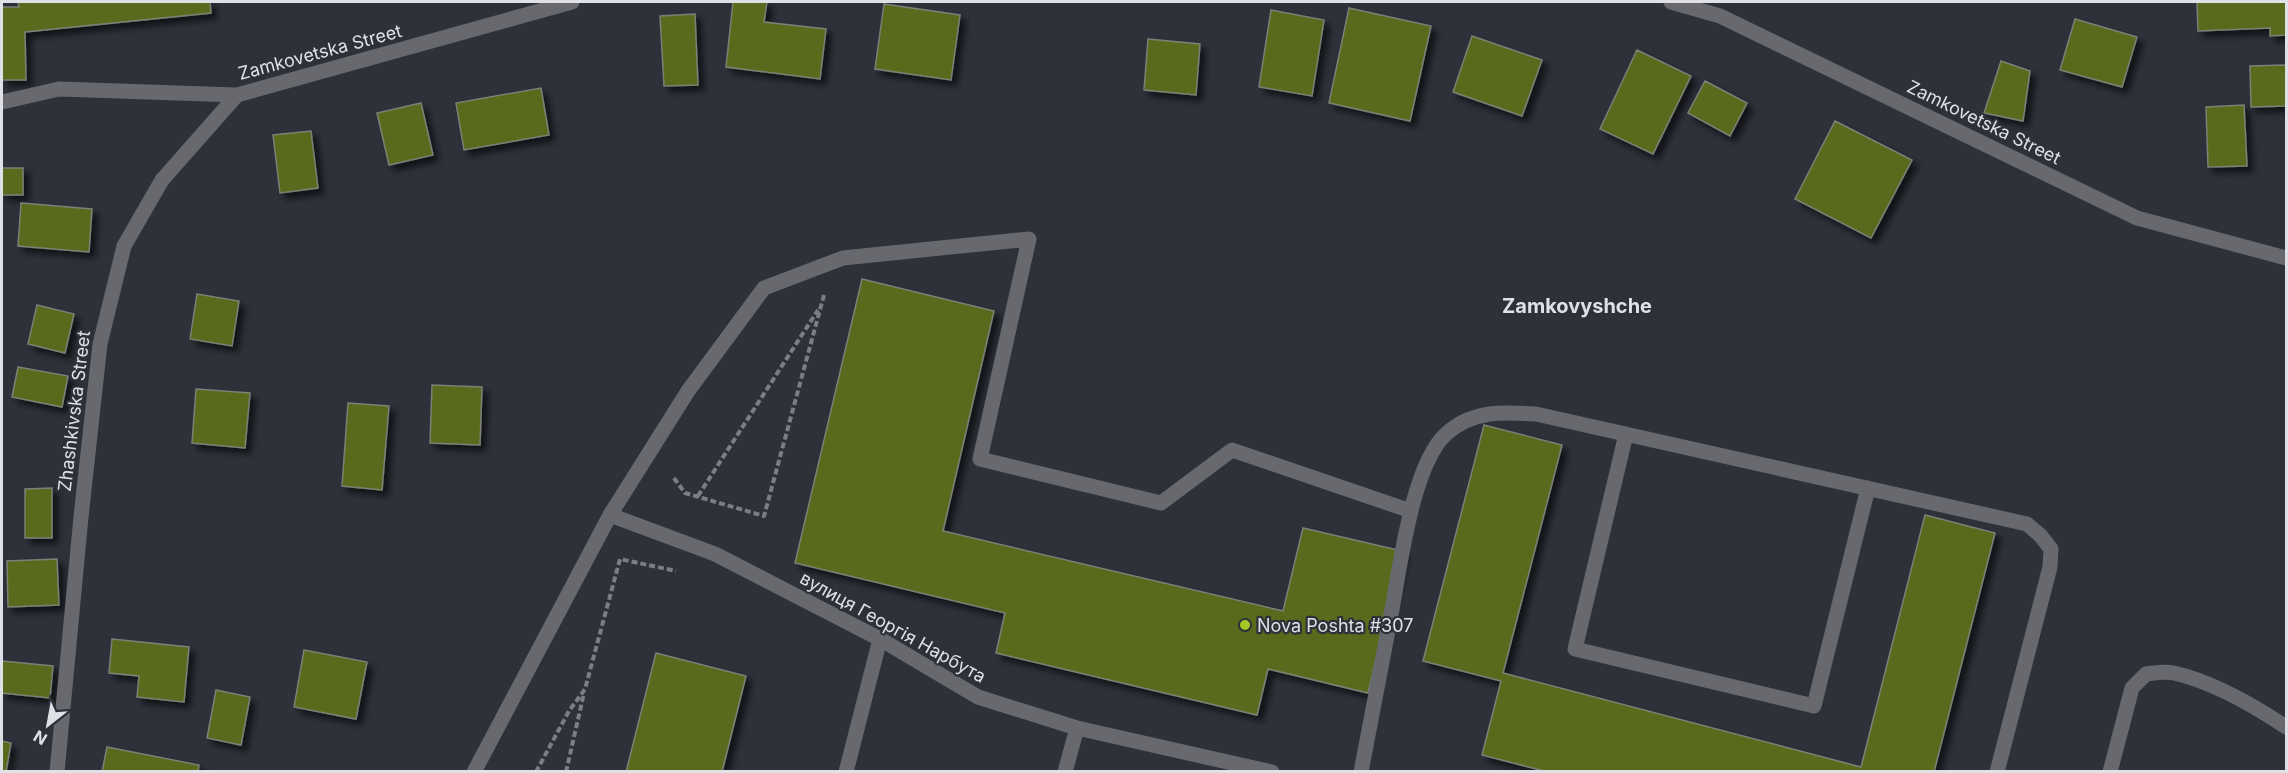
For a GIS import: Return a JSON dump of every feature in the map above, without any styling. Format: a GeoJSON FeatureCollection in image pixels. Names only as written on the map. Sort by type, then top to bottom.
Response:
{"type":"FeatureCollection","features":[{"type":"Feature","properties":{"kind":"street","name":"Zamkovetska Street"},"geometry":{"type":"LineString","coordinates":[[2,102],[59,89],[237,95],[572,2]]}},
{"type":"Feature","properties":{"kind":"street","name":"Zamkovetska Street"},"geometry":{"type":"LineString","coordinates":[[1671,2],[1720,16],[2137,218],[2286,258]]}},
{"type":"Feature","properties":{"kind":"street","name":"Zhashkivska Street"},"geometry":{"type":"LineString","coordinates":[[57,771],[100,344],[124,246],[162,180],[237,95]]}},
{"type":"Feature","properties":{"kind":"street"},"geometry":{"type":"LineString","coordinates":[[474,771],[610,515],[688,391],[764,288],[843,258],[1029,239],[980,459],[1161,503],[1232,450],[1411,511]]}},
{"type":"Feature","properties":{"kind":"street"},"geometry":{"type":"LineString","coordinates":[[1361,771],[1411,511],[1426,464],[1445,435],[1468,418],[1503,412],[1536,414],[2027,524],[2051,549],[2050,567],[1997,771]]}},
{"type":"Feature","properties":{"kind":"street"},"geometry":{"type":"LineString","coordinates":[[1626,434],[1575,649],[1815,706],[1868,488]]}},
{"type":"Feature","properties":{"kind":"street","name":"вулиця Георгія Нарбута"},"geometry":{"type":"LineString","coordinates":[[610,515],[715,554],[880,639],[978,698],[1077,728],[1272,771]]}},
{"type":"Feature","properties":{"kind":"street"},"geometry":{"type":"LineString","coordinates":[[846,771],[880,639]]}},
{"type":"Feature","properties":{"kind":"street"},"geometry":{"type":"LineString","coordinates":[[2110,771],[2132,688],[2146,674],[2172,672],[2211,686],[2255,706],[2286,727]]}},
{"type":"Feature","properties":{"kind":"street"},"geometry":{"type":"LineString","coordinates":[[1065,771],[1077,728]]}},
{"type":"Feature","properties":{"kind":"path"},"geometry":{"type":"LineString","coordinates":[[674,477],[685,493],[764,516],[825,288]]}},
{"type":"Feature","properties":{"kind":"path"},"geometry":{"type":"LineString","coordinates":[[698,496],[821,305]]}},
{"type":"Feature","properties":{"kind":"path"},"geometry":{"type":"LineString","coordinates":[[566,771],[585,689],[620,560],[686,574]]}},
{"type":"Feature","properties":{"kind":"path"},"geometry":{"type":"LineString","coordinates":[[536,771],[569,711],[585,689]]}},
{"type":"Feature","properties":{"kind":"building"},"geometry":{"type":"Polygon","coordinates":[[[18,2],[210,2],[211,13],[25,32],[26,80],[2,80],[2,7],[19,7],[18,2]]]}},
{"type":"Feature","properties":{"kind":"building"},"geometry":{"type":"Polygon","coordinates":[[[733,2],[767,2],[764,22],[826,29],[820,79],[726,67],[733,2]]]}},
{"type":"Feature","properties":{"kind":"building"},"geometry":{"type":"Polygon","coordinates":[[[2197,2],[2286,2],[2286,35],[2270,36],[2270,28],[2198,31],[2197,2]]]}},
{"type":"Feature","properties":{"kind":"building"},"geometry":{"type":"Polygon","coordinates":[[[884,4],[960,15],[951,80],[875,69],[884,4]]]}},
{"type":"Feature","properties":{"kind":"building"},"geometry":{"type":"Polygon","coordinates":[[[1349,8],[1431,26],[1410,121],[1329,103],[1349,8]]]}},
{"type":"Feature","properties":{"kind":"building"},"geometry":{"type":"Polygon","coordinates":[[[1271,10],[1324,20],[1312,96],[1259,87],[1271,10]]]}},
{"type":"Feature","properties":{"kind":"building"},"geometry":{"type":"Polygon","coordinates":[[[695,14],[698,85],[664,86],[660,16],[695,14]]]}},
{"type":"Feature","properties":{"kind":"building"},"geometry":{"type":"Polygon","coordinates":[[[2075,19],[2137,37],[2122,87],[2060,70],[2075,19]]]}},
{"type":"Feature","properties":{"kind":"building"},"geometry":{"type":"Polygon","coordinates":[[[1472,36],[1542,60],[1522,116],[1453,92],[1472,36]]]}},
{"type":"Feature","properties":{"kind":"building"},"geometry":{"type":"Polygon","coordinates":[[[1148,39],[1200,44],[1196,95],[1144,90],[1148,39]]]}},
{"type":"Feature","properties":{"kind":"building"},"geometry":{"type":"Polygon","coordinates":[[[1637,50],[1691,76],[1653,154],[1600,129],[1637,50]]]}},
{"type":"Feature","properties":{"kind":"building"},"geometry":{"type":"Polygon","coordinates":[[[2001,61],[2030,71],[2023,121],[1984,113],[2001,61]]]}},
{"type":"Feature","properties":{"kind":"building"},"geometry":{"type":"Polygon","coordinates":[[[2286,65],[2286,106],[2251,107],[2250,66],[2286,65]]]}},
{"type":"Feature","properties":{"kind":"building"},"geometry":{"type":"Polygon","coordinates":[[[1705,81],[1747,103],[1730,136],[1688,113],[1705,81]]]}},
{"type":"Feature","properties":{"kind":"building"},"geometry":{"type":"Polygon","coordinates":[[[541,88],[549,135],[464,150],[456,103],[541,88]]]}},
{"type":"Feature","properties":{"kind":"building"},"geometry":{"type":"Polygon","coordinates":[[[421,103],[433,155],[389,165],[377,113],[421,103]]]}},
{"type":"Feature","properties":{"kind":"building"},"geometry":{"type":"Polygon","coordinates":[[[2244,105],[2247,166],[2208,167],[2206,107],[2244,105]]]}},
{"type":"Feature","properties":{"kind":"building"},"geometry":{"type":"Polygon","coordinates":[[[1835,121],[1912,160],[1871,238],[1795,199],[1835,121]]]}},
{"type":"Feature","properties":{"kind":"building"},"geometry":{"type":"Polygon","coordinates":[[[311,131],[318,188],[280,193],[273,135],[311,131]]]}},
{"type":"Feature","properties":{"kind":"building"},"geometry":{"type":"Polygon","coordinates":[[[2,168],[23,168],[23,195],[2,195],[2,168]]]}},
{"type":"Feature","properties":{"kind":"building"},"geometry":{"type":"Polygon","coordinates":[[[21,203],[92,209],[89,252],[18,246],[21,203]]]}},
{"type":"Feature","properties":{"kind":"building"},"geometry":{"type":"Polygon","coordinates":[[[862,279],[994,311],[943,531],[1283,611],[1303,528],[1402,551],[1368,693],[1268,669],[1257,715],[996,653],[1005,613],[795,563],[862,279]]]}},
{"type":"Feature","properties":{"kind":"building"},"geometry":{"type":"Polygon","coordinates":[[[197,294],[239,301],[232,346],[190,339],[197,294]]]}},
{"type":"Feature","properties":{"kind":"building"},"geometry":{"type":"Polygon","coordinates":[[[37,305],[74,314],[65,353],[28,344],[37,305]]]}},
{"type":"Feature","properties":{"kind":"building"},"geometry":{"type":"Polygon","coordinates":[[[18,367],[68,376],[62,407],[12,397],[18,367]]]}},
{"type":"Feature","properties":{"kind":"building"},"geometry":{"type":"Polygon","coordinates":[[[432,385],[482,387],[480,445],[430,443],[432,385]]]}},
{"type":"Feature","properties":{"kind":"building"},"geometry":{"type":"Polygon","coordinates":[[[196,389],[250,393],[245,448],[192,443],[196,389]]]}},
{"type":"Feature","properties":{"kind":"building"},"geometry":{"type":"Polygon","coordinates":[[[348,403],[389,406],[382,490],[342,486],[348,403]]]}},
{"type":"Feature","properties":{"kind":"building"},"geometry":{"type":"Polygon","coordinates":[[[1484,425],[1562,445],[1503,673],[1861,767],[1925,515],[1995,533],[1934,772],[1548,772],[1482,755],[1501,681],[1423,661],[1484,425]]]}},
{"type":"Feature","properties":{"kind":"building"},"geometry":{"type":"Polygon","coordinates":[[[52,488],[52,538],[25,538],[25,489],[52,488]]]}},
{"type":"Feature","properties":{"kind":"building"},"geometry":{"type":"Polygon","coordinates":[[[57,559],[59,605],[8,607],[7,561],[57,559]]]}},
{"type":"Feature","properties":{"kind":"building"},"geometry":{"type":"Polygon","coordinates":[[[112,639],[189,647],[184,702],[137,697],[139,676],[109,673],[112,639]]]}},
{"type":"Feature","properties":{"kind":"building"},"geometry":{"type":"Polygon","coordinates":[[[304,650],[367,662],[356,719],[294,707],[304,650]]]}},
{"type":"Feature","properties":{"kind":"building"},"geometry":{"type":"Polygon","coordinates":[[[656,653],[746,676],[722,772],[626,772],[656,653]]]}},
{"type":"Feature","properties":{"kind":"building"},"geometry":{"type":"Polygon","coordinates":[[[2,661],[53,666],[50,698],[2,693],[2,661]]]}},
{"type":"Feature","properties":{"kind":"building"},"geometry":{"type":"Polygon","coordinates":[[[216,690],[250,697],[241,745],[207,738],[216,690]]]}},
{"type":"Feature","properties":{"kind":"building"},"geometry":{"type":"Polygon","coordinates":[[[2,741],[11,743],[6,772],[2,772],[2,741]]]}},
{"type":"Feature","properties":{"kind":"building"},"geometry":{"type":"Polygon","coordinates":[[[107,747],[199,765],[198,772],[102,772],[107,747]]]}},
{"type":"Feature","properties":{"kind":"place","name":"Nova Poshta #307"},"geometry":{"type":"Point","coordinates":[1245,625]}},
{"type":"Feature","properties":{"kind":"district","name":"Zamkovyshche"},"geometry":{"type":"Point","coordinates":[1577,306]}}]}
